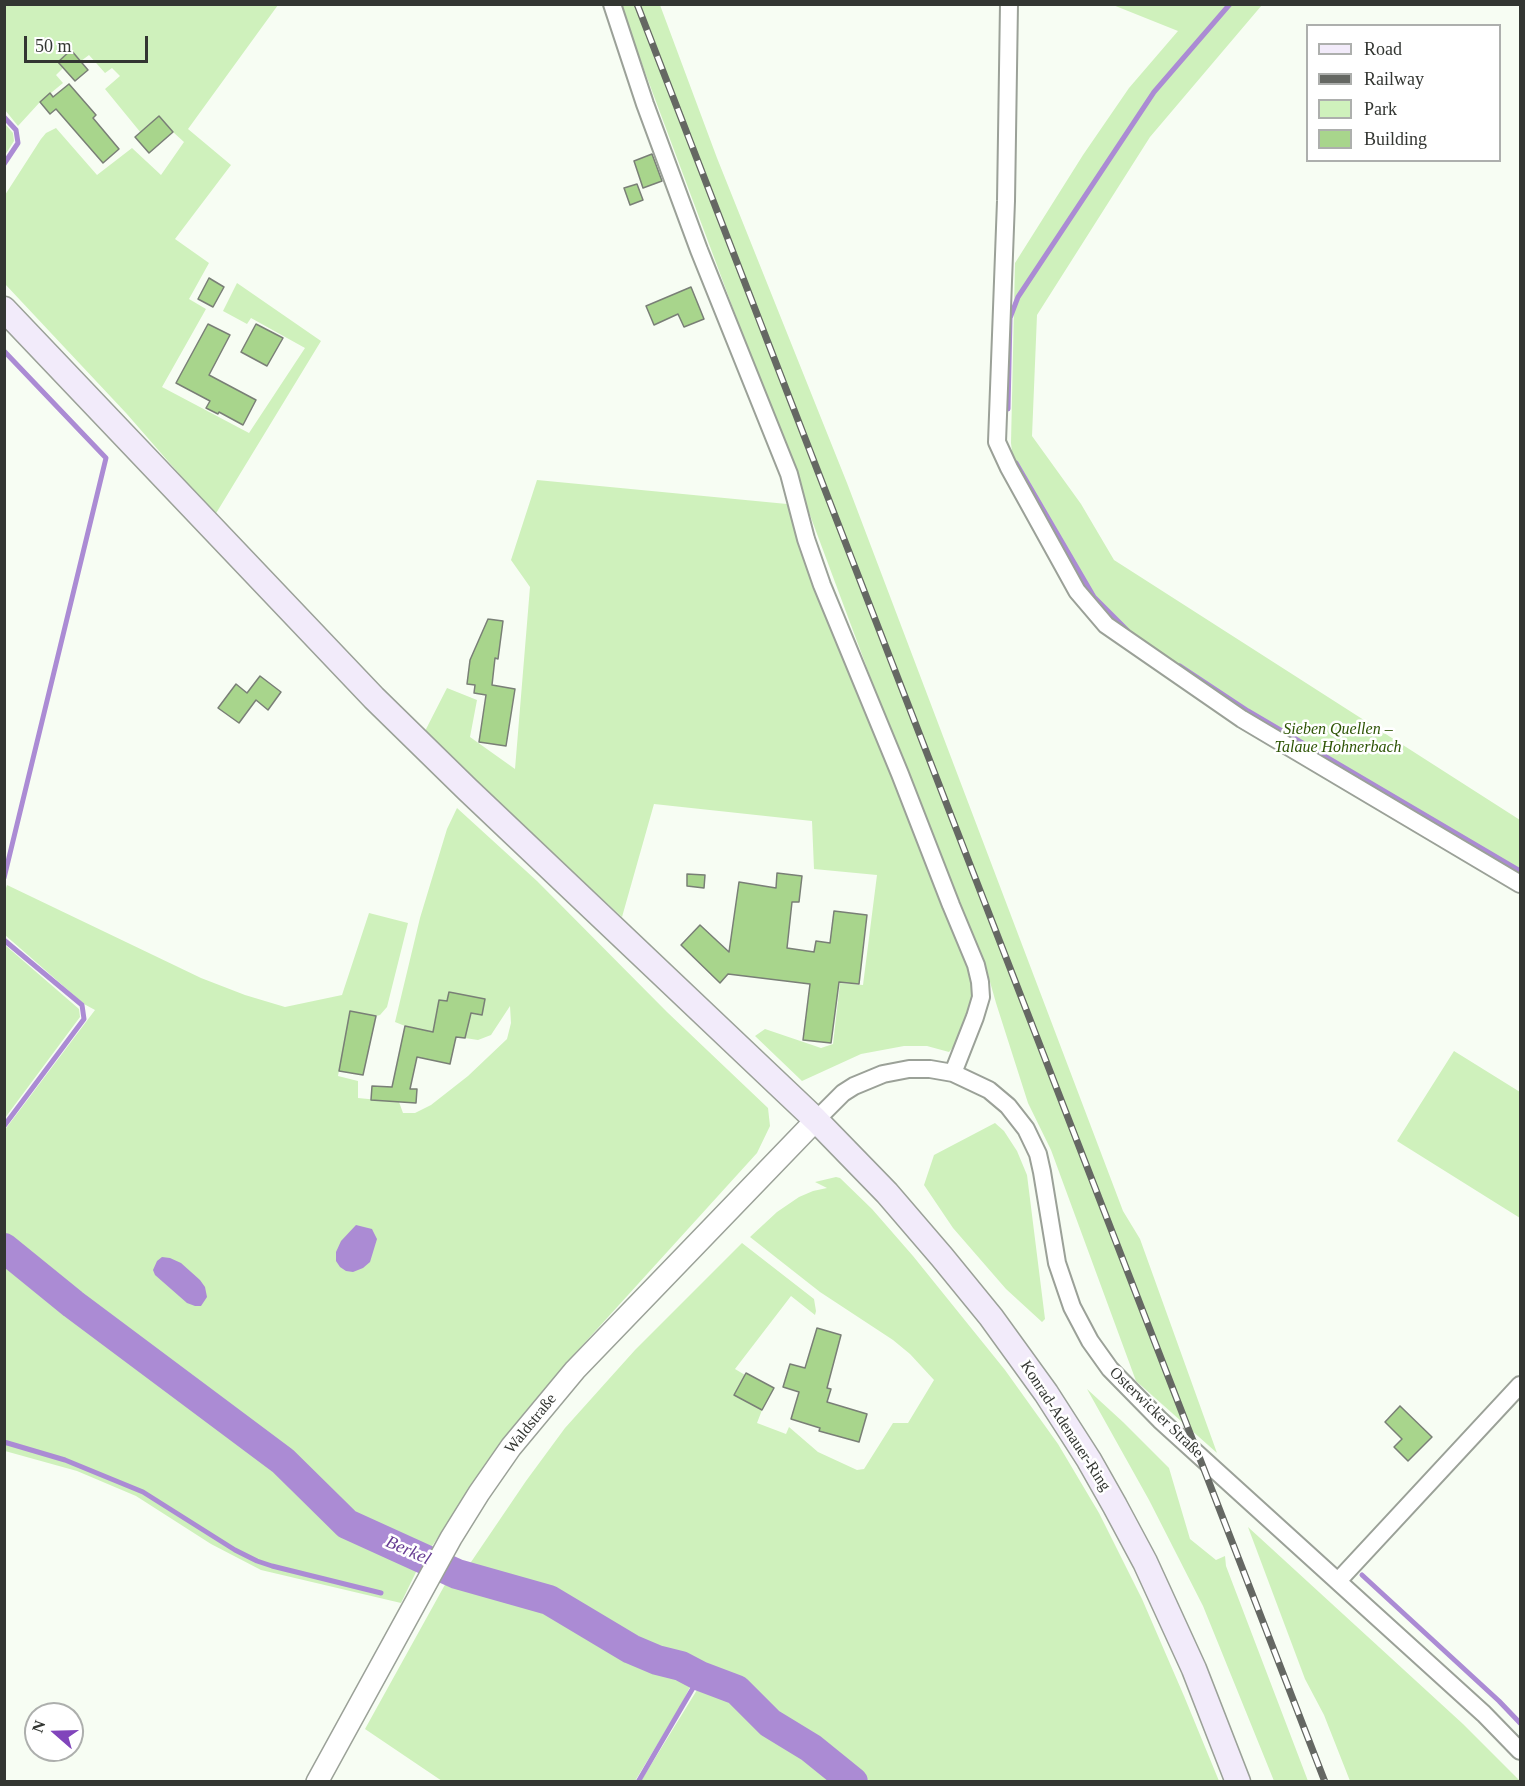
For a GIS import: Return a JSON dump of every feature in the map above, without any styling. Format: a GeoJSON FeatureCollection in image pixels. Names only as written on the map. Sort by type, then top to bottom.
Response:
{"type":"FeatureCollection","features":[{"type":"Feature","properties":{"kind":"main road","name":"Konrad-Adenauer-Ring"},"geometry":{"type":"LineString","coordinates":[[4,309],[374,698],[816,1120],[887,1193],[991,1317],[1046,1393],[1089,1460],[1145,1562],[1194,1670],[1238,1782]]}},
{"type":"Feature","properties":{"kind":"street"},"geometry":{"type":"LineString","coordinates":[[612,4],[645,104],[699,250],[789,474],[806,539],[822,585],[976,965],[981,982],[981,997],[953,1073]]}},
{"type":"Feature","properties":{"kind":"street"},"geometry":{"type":"LineString","coordinates":[[1009,4],[1006,201],[997,442],[1077,591],[1106,625],[1242,719],[1521,884]]}},
{"type":"Feature","properties":{"kind":"street","name":"Osterwicker Straße"},"geometry":{"type":"LineString","coordinates":[[816,1120],[843,1093],[854,1086],[883,1074],[909,1069],[922,1068],[953,1073],[976,1083],[995,1095],[1017,1117],[1032,1141],[1042,1172],[1057,1263],[1064,1286],[1082,1328],[1110,1369],[1160,1420],[1484,1714],[1521,1751]]}},
{"type":"Feature","properties":{"kind":"street","name":"Waldstraße"},"geometry":{"type":"LineString","coordinates":[[317,1782],[451,1538],[511,1447],[554,1394],[816,1120]]}},
{"type":"Feature","properties":{"kind":"street"},"geometry":{"type":"LineString","coordinates":[[1338,1581],[1521,1385]]}},
{"type":"Feature","properties":{"kind":"green space"},"geometry":{"type":"Polygon","coordinates":[[[4,5],[278,5],[188,129],[231,165],[175,239],[209,263],[189,299],[206,309],[162,387],[249,433],[305,348],[251,318],[247,324],[223,311],[237,283],[321,341],[215,515],[126,413],[5,284],[5,195],[46,133],[56,128],[97,175],[132,148],[161,175],[184,142],[159,117],[141,133],[105,89],[120,76],[112,68],[105,73],[89,55],[81,61],[71,50],[58,62],[63,68],[56,75],[63,83],[40,102],[18,126],[5,110],[4,5]]]}},
{"type":"Feature","properties":{"kind":"green space"},"geometry":{"type":"Polygon","coordinates":[[[620,5],[660,5],[717,158],[847,483],[1123,1211],[1140,1239],[1217,1453],[1136,1381],[1051,1150],[1028,1103],[983,957],[956,907],[620,5]]]}},
{"type":"Feature","properties":{"kind":"green space","name":"Sieben Quellen – Talaue Hohnerbach"},"geometry":{"type":"Polygon","coordinates":[[[1113,5],[1262,5],[1150,137],[1037,315],[1032,436],[1081,504],[1114,560],[1520,820],[1520,879],[1123,638],[1084,597],[1015,478],[1011,443],[1015,263],[1083,155],[1129,88],[1178,31],[1113,5]]]}},
{"type":"Feature","properties":{"kind":"green space"},"geometry":{"type":"Polygon","coordinates":[[[5,124],[13,133],[14,141],[5,155],[5,124]]]}},
{"type":"Feature","properties":{"kind":"green space"},"geometry":{"type":"Polygon","coordinates":[[[537,480],[787,504],[817,587],[894,770],[944,911],[971,966],[973,996],[960,1039],[949,1052],[927,1046],[904,1046],[861,1054],[802,1081],[755,1036],[765,1029],[821,1048],[833,1044],[840,983],[863,985],[877,875],[814,869],[812,821],[654,804],[622,917],[423,735],[447,688],[477,700],[470,737],[515,769],[530,587],[511,560],[537,480]]]}},
{"type":"Feature","properties":{"kind":"green space"},"geometry":{"type":"Polygon","coordinates":[[[457,808],[537,881],[667,1012],[768,1108],[770,1126],[757,1153],[569,1360],[525,1412],[428,1552],[349,1521],[283,1458],[75,1303],[5,1245],[4,1131],[95,1010],[84,1004],[5,935],[4,894],[7,885],[201,978],[285,1007],[342,995],[369,913],[408,923],[387,1007],[376,1016],[350,1011],[338,1076],[358,1081],[358,1098],[399,1102],[403,1113],[415,1113],[431,1105],[468,1076],[507,1039],[511,1023],[510,1006],[491,1035],[478,1040],[465,1038],[468,1012],[482,1015],[485,1000],[449,992],[447,1001],[439,1000],[442,1034],[395,1022],[420,918],[447,829],[457,808]]]}},
{"type":"Feature","properties":{"kind":"green space"},"geometry":{"type":"Polygon","coordinates":[[[5,945],[79,1009],[80,1017],[5,1118],[5,945]]]}},
{"type":"Feature","properties":{"kind":"green space"},"geometry":{"type":"Polygon","coordinates":[[[1454,1051],[1520,1092],[1520,1218],[1397,1141],[1454,1051]]]}},
{"type":"Feature","properties":{"kind":"green space"},"geometry":{"type":"Polygon","coordinates":[[[995,1123],[1004,1131],[1017,1151],[1027,1175],[1045,1319],[1042,1322],[1006,1289],[953,1228],[924,1185],[934,1155],[995,1123]]]}},
{"type":"Feature","properties":{"kind":"green space"},"geometry":{"type":"Polygon","coordinates":[[[840,1178],[872,1209],[913,1256],[1005,1370],[1058,1444],[1099,1513],[1142,1599],[1219,1781],[870,1781],[793,1731],[759,1695],[742,1683],[636,1643],[608,1628],[556,1592],[469,1565],[565,1428],[635,1350],[742,1243],[814,1299],[816,1311],[815,1315],[791,1296],[735,1369],[745,1375],[734,1395],[762,1410],[757,1423],[786,1434],[789,1427],[818,1452],[857,1470],[864,1469],[893,1423],[908,1423],[934,1380],[910,1354],[893,1340],[820,1292],[750,1237],[777,1212],[799,1197],[827,1188],[815,1182],[840,1178]]]}},
{"type":"Feature","properties":{"kind":"green space"},"geometry":{"type":"Polygon","coordinates":[[[5,1251],[70,1305],[281,1461],[347,1527],[423,1563],[401,1603],[261,1570],[211,1544],[136,1496],[77,1471],[5,1451],[5,1251]]]}},
{"type":"Feature","properties":{"kind":"green space"},"geometry":{"type":"Polygon","coordinates":[[[1087,1389],[1169,1468],[1190,1539],[1216,1560],[1225,1556],[1226,1566],[1308,1781],[1274,1781],[1203,1606],[1149,1500],[1087,1389]]]}},
{"type":"Feature","properties":{"kind":"green space"},"geometry":{"type":"Polygon","coordinates":[[[1248,1527],[1463,1724],[1520,1781],[1350,1781],[1324,1715],[1305,1679],[1248,1527]]]}},
{"type":"Feature","properties":{"kind":"green space"},"geometry":{"type":"Polygon","coordinates":[[[447,1581],[550,1609],[630,1659],[659,1670],[680,1674],[693,1681],[635,1781],[442,1781],[365,1729],[447,1581]]]}},
{"type":"Feature","properties":{"kind":"green space"},"geometry":{"type":"Polygon","coordinates":[[[698,1683],[736,1700],[803,1760],[839,1781],[641,1781],[697,1690],[698,1683]]]}},
{"type":"Feature","properties":{"kind":"shaded area"},"geometry":{"type":"Polygon","coordinates":[[[356,1225],[372,1229],[377,1239],[370,1262],[353,1272],[340,1267],[336,1261],[336,1252],[341,1241],[356,1225]]]}},
{"type":"Feature","properties":{"kind":"shaded area"},"geometry":{"type":"Polygon","coordinates":[[[162,1257],[181,1263],[200,1280],[205,1287],[207,1297],[201,1306],[187,1303],[155,1275],[153,1270],[157,1261],[162,1257]]]}},
{"type":"Feature","properties":{"kind":"building"},"geometry":{"type":"Polygon","coordinates":[[[71,50],[88,70],[75,81],[58,62],[71,50]]]}},
{"type":"Feature","properties":{"kind":"building"},"geometry":{"type":"Polygon","coordinates":[[[69,84],[96,115],[93,118],[119,149],[103,163],[56,109],[50,114],[40,102],[50,93],[53,97],[69,84]]]}},
{"type":"Feature","properties":{"kind":"building"},"geometry":{"type":"Polygon","coordinates":[[[159,116],[173,132],[149,153],[135,137],[159,116]]]}},
{"type":"Feature","properties":{"kind":"building"},"geometry":{"type":"Polygon","coordinates":[[[652,154],[662,181],[643,188],[634,161],[652,154]]]}},
{"type":"Feature","properties":{"kind":"building"},"geometry":{"type":"Polygon","coordinates":[[[637,184],[643,200],[630,205],[624,188],[637,184]]]}},
{"type":"Feature","properties":{"kind":"building"},"geometry":{"type":"Polygon","coordinates":[[[209,278],[224,287],[213,307],[198,299],[209,278]]]}},
{"type":"Feature","properties":{"kind":"building"},"geometry":{"type":"Polygon","coordinates":[[[691,287],[704,319],[684,327],[678,314],[654,325],[646,306],[691,287]]]}},
{"type":"Feature","properties":{"kind":"building"},"geometry":{"type":"Polygon","coordinates":[[[208,324],[230,335],[209,375],[256,400],[243,425],[206,408],[210,401],[176,383],[208,324]]]}},
{"type":"Feature","properties":{"kind":"building"},"geometry":{"type":"Polygon","coordinates":[[[256,324],[283,338],[267,366],[241,352],[256,324]]]}},
{"type":"Feature","properties":{"kind":"building"},"geometry":{"type":"Polygon","coordinates":[[[488,619],[503,621],[492,685],[515,689],[506,746],[479,742],[486,695],[474,693],[475,685],[467,684],[470,660],[488,619]]]}},
{"type":"Feature","properties":{"kind":"building"},"geometry":{"type":"Polygon","coordinates":[[[260,676],[281,692],[268,710],[256,700],[239,723],[218,708],[236,684],[247,693],[260,676]]]}},
{"type":"Feature","properties":{"kind":"building"},"geometry":{"type":"Polygon","coordinates":[[[777,873],[802,876],[799,902],[792,902],[787,948],[814,952],[816,941],[830,943],[834,911],[867,915],[859,984],[839,982],[831,1043],[803,1040],[810,984],[728,974],[720,983],[681,945],[700,925],[729,952],[739,882],[776,888],[777,873]]]}},
{"type":"Feature","properties":{"kind":"building"},"geometry":{"type":"Polygon","coordinates":[[[687,874],[705,875],[704,888],[687,886],[687,874]]]}},
{"type":"Feature","properties":{"kind":"building"},"geometry":{"type":"Polygon","coordinates":[[[449,992],[485,999],[482,1015],[471,1013],[465,1038],[456,1037],[450,1064],[417,1057],[410,1089],[417,1089],[416,1103],[371,1100],[372,1086],[392,1087],[405,1026],[433,1032],[439,1000],[447,1001],[449,992]]]}},
{"type":"Feature","properties":{"kind":"building"},"geometry":{"type":"Polygon","coordinates":[[[350,1011],[376,1016],[363,1075],[339,1071],[350,1011]]]}},
{"type":"Feature","properties":{"kind":"building"},"geometry":{"type":"Polygon","coordinates":[[[817,1328],[841,1335],[827,1388],[831,1389],[827,1402],[867,1414],[859,1442],[819,1431],[820,1428],[791,1419],[799,1392],[783,1387],[790,1364],[805,1368],[817,1328]]]}},
{"type":"Feature","properties":{"kind":"building"},"geometry":{"type":"Polygon","coordinates":[[[746,1373],[774,1388],[762,1410],[734,1395],[746,1373]]]}},
{"type":"Feature","properties":{"kind":"building"},"geometry":{"type":"Polygon","coordinates":[[[1400,1406],[1432,1437],[1408,1461],[1394,1447],[1402,1439],[1385,1422],[1400,1406]]]}},
{"type":"Feature","properties":{"kind":"waterway"},"geometry":{"type":"LineString","coordinates":[[1008,409],[1010,318],[1018,297],[1154,92],[1230,4]]}},
{"type":"Feature","properties":{"kind":"waterway"},"geometry":{"type":"LineString","coordinates":[[4,117],[16,130],[18,143],[4,164]]}},
{"type":"Feature","properties":{"kind":"waterway"},"geometry":{"type":"LineString","coordinates":[[4,351],[106,458],[4,878]]}},
{"type":"Feature","properties":{"kind":"waterway"},"geometry":{"type":"LineString","coordinates":[[1016,463],[1094,597],[1128,631]]}},
{"type":"Feature","properties":{"kind":"waterway"},"geometry":{"type":"LineString","coordinates":[[1180,666],[1248,711],[1520,871]]}},
{"type":"Feature","properties":{"kind":"waterway"},"geometry":{"type":"LineString","coordinates":[[4,940],[82,1005],[84,1019],[4,1126]]}},
{"type":"Feature","properties":{"kind":"waterway","name":"Berkel"},"geometry":{"type":"LineString","coordinates":[[4,1248],[73,1304],[283,1461],[347,1524],[457,1574],[549,1600],[631,1649],[657,1660],[681,1666],[737,1690],[770,1723],[811,1748],[853,1782]]}},
{"type":"Feature","properties":{"kind":"waterway"},"geometry":{"type":"LineString","coordinates":[[4,1442],[65,1460],[143,1492],[235,1550],[257,1561],[381,1593]]}},
{"type":"Feature","properties":{"kind":"waterway"},"geometry":{"type":"LineString","coordinates":[[1362,1575],[1520,1723]]}},
{"type":"Feature","properties":{"kind":"waterway"},"geometry":{"type":"LineString","coordinates":[[638,1782],[700,1676]]}},
{"type":"Feature","properties":{"kind":"railway"},"geometry":{"type":"LineString","coordinates":[[637,4],[1325,1782]]}}]}
